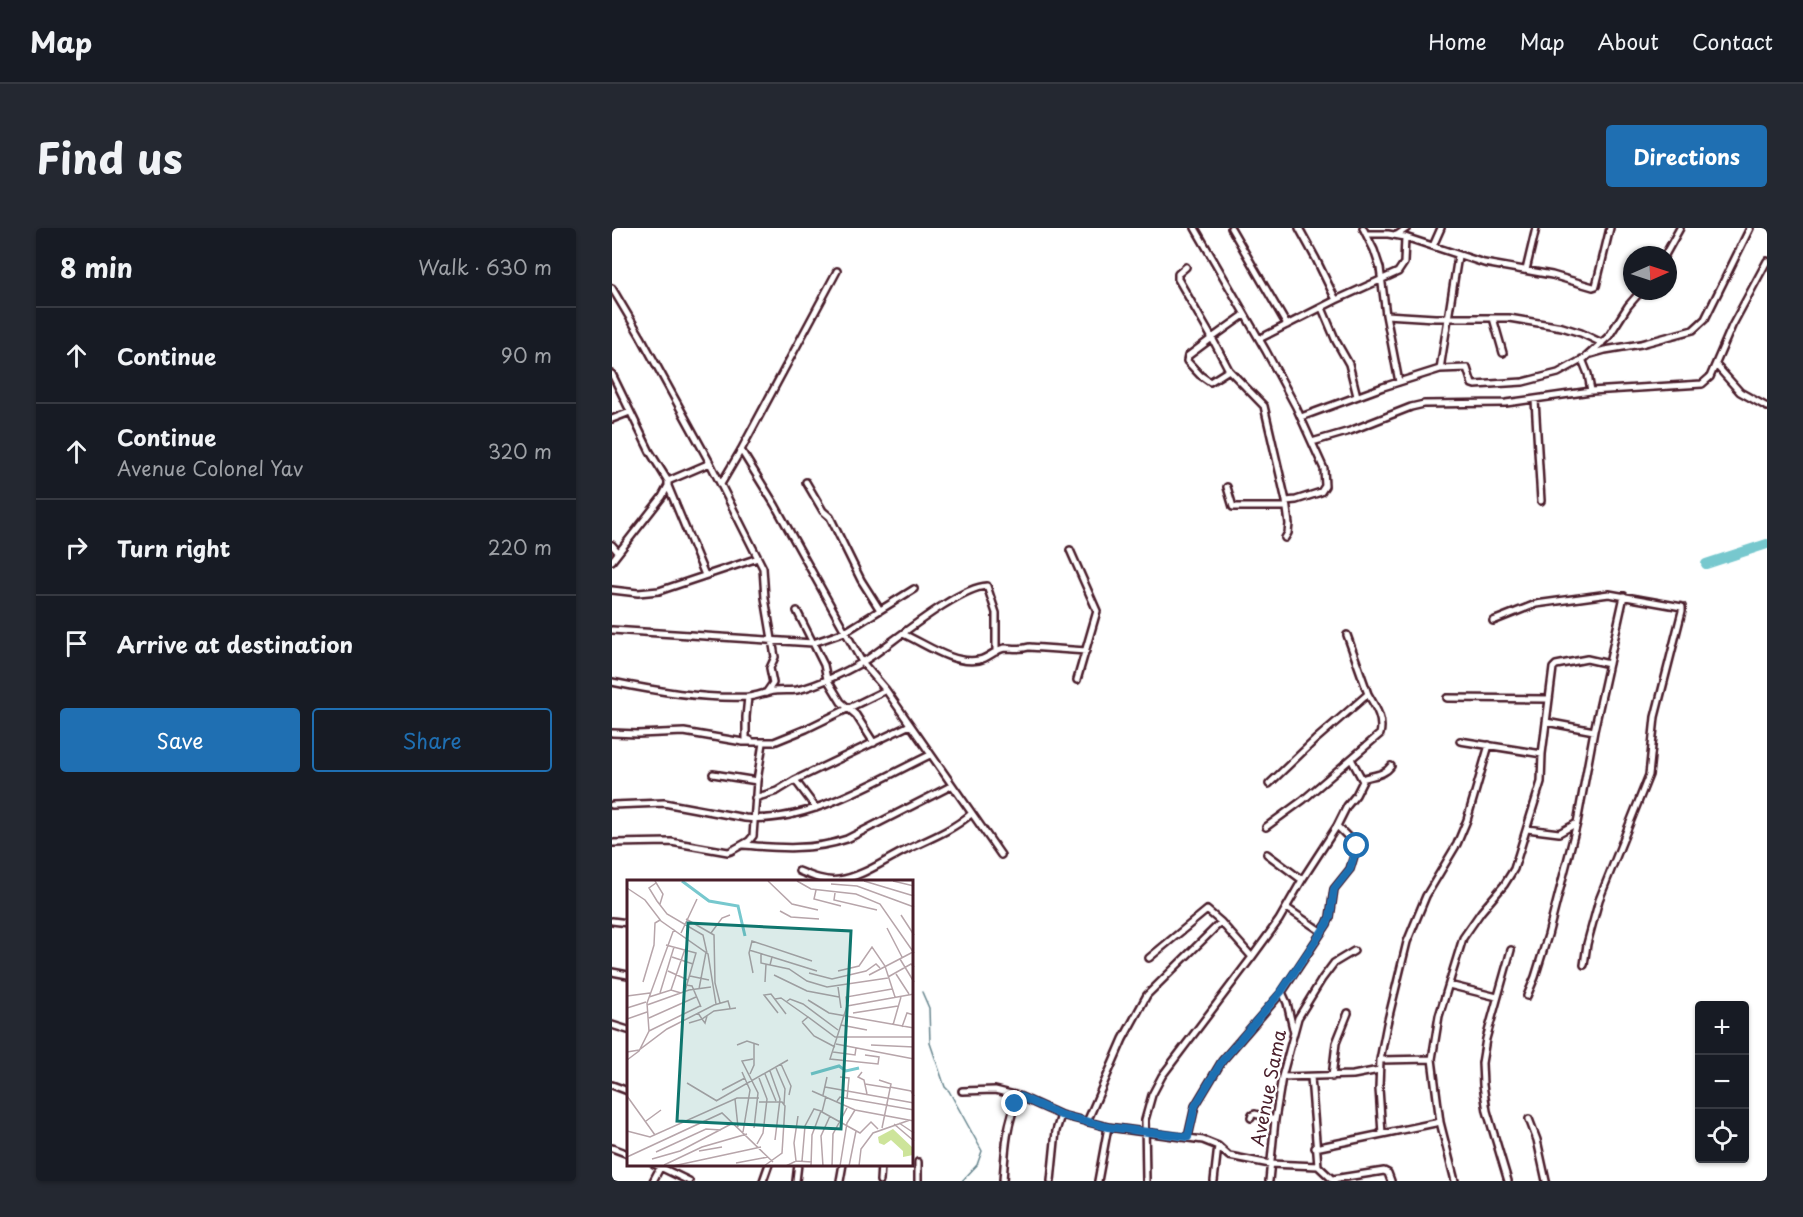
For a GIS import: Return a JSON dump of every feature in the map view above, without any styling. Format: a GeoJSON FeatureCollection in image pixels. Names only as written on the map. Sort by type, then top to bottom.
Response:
{"type":"FeatureCollection","features":[{"type":"Feature","properties":{"kind":"street"},"geometry":{"type":"LineString","coordinates":[[1195,228],[1301,417],[1324,469],[1325,486],[1318,494],[1286,504],[1233,507],[1227,487]]}},
{"type":"Feature","properties":{"kind":"street"},"geometry":{"type":"LineString","coordinates":[[1231,228],[1287,326]]}},
{"type":"Feature","properties":{"kind":"street"},"geometry":{"type":"LineString","coordinates":[[1299,228],[1336,300]]}},
{"type":"Feature","properties":{"kind":"street"},"geometry":{"type":"LineString","coordinates":[[1397,235],[1407,228]]}},
{"type":"Feature","properties":{"kind":"street"},"geometry":{"type":"LineString","coordinates":[[1433,246],[1441,228]]}},
{"type":"Feature","properties":{"kind":"street"},"geometry":{"type":"LineString","coordinates":[[1526,270],[1536,228]]}},
{"type":"Feature","properties":{"kind":"street"},"geometry":{"type":"LineString","coordinates":[[1365,231],[1397,235],[1484,263],[1526,270],[1595,287],[1610,228]]}},
{"type":"Feature","properties":{"kind":"street"},"geometry":{"type":"LineString","coordinates":[[1670,246],[1680,228]]}},
{"type":"Feature","properties":{"kind":"street"},"geometry":{"type":"LineString","coordinates":[[1590,354],[1641,344],[1698,328],[1705,319],[1750,228]]}},
{"type":"Feature","properties":{"kind":"street"},"geometry":{"type":"LineString","coordinates":[[1365,231],[1378,260],[1399,382]]}},
{"type":"Feature","properties":{"kind":"street"},"geometry":{"type":"LineString","coordinates":[[1259,339],[1402,268],[1405,237]]}},
{"type":"Feature","properties":{"kind":"street"},"geometry":{"type":"LineString","coordinates":[[1440,369],[1458,256]]}},
{"type":"Feature","properties":{"kind":"street"},"geometry":{"type":"LineString","coordinates":[[1312,442],[1424,404],[1506,403],[1591,391],[1702,384],[1710,377],[1732,326],[1767,261]]}},
{"type":"Feature","properties":{"kind":"street"},"geometry":{"type":"LineString","coordinates":[[1186,267],[1178,274],[1178,279],[1228,370],[1264,406],[1286,504],[1289,530],[1285,538]]}},
{"type":"Feature","properties":{"kind":"street"},"geometry":{"type":"LineString","coordinates":[[721,484],[837,271]]}},
{"type":"Feature","properties":{"kind":"street"},"geometry":{"type":"LineString","coordinates":[[612,288],[710,463],[765,573],[765,598],[775,657],[771,668],[773,683],[766,694]]}},
{"type":"Feature","properties":{"kind":"street"},"geometry":{"type":"LineString","coordinates":[[1301,417],[1440,369],[1467,368],[1470,371],[1472,384],[1500,384],[1551,376],[1590,354],[1602,343],[1614,330],[1633,300]]}},
{"type":"Feature","properties":{"kind":"street"},"geometry":{"type":"LineString","coordinates":[[1322,308],[1349,364],[1357,396]]}},
{"type":"Feature","properties":{"kind":"street"},"geometry":{"type":"LineString","coordinates":[[1228,370],[1210,382],[1187,361],[1188,356],[1244,315]]}},
{"type":"Feature","properties":{"kind":"street"},"geometry":{"type":"LineString","coordinates":[[1386,315],[1509,318],[1555,325],[1581,333],[1602,343]]}},
{"type":"Feature","properties":{"kind":"street"},"geometry":{"type":"LineString","coordinates":[[1493,318],[1503,353]]}},
{"type":"Feature","properties":{"kind":"street"},"geometry":{"type":"LineString","coordinates":[[1582,359],[1591,391]]}},
{"type":"Feature","properties":{"kind":"street"},"geometry":{"type":"LineString","coordinates":[[1716,365],[1740,392],[1767,407]]}},
{"type":"Feature","properties":{"kind":"street"},"geometry":{"type":"LineString","coordinates":[[612,374],[650,453],[668,484],[705,575]]}},
{"type":"Feature","properties":{"kind":"street"},"geometry":{"type":"LineString","coordinates":[[1535,400],[1541,501]]}},
{"type":"Feature","properties":{"kind":"street"},"geometry":{"type":"LineString","coordinates":[[612,419],[630,412]]}},
{"type":"Feature","properties":{"kind":"street"},"geometry":{"type":"LineString","coordinates":[[741,450],[775,505],[862,662],[886,690],[1001,855]]}},
{"type":"Feature","properties":{"kind":"street"},"geometry":{"type":"LineString","coordinates":[[612,561],[662,497],[668,484],[710,463]]}},
{"type":"Feature","properties":{"kind":"street"},"geometry":{"type":"LineString","coordinates":[[806,482],[821,508],[830,517],[861,580],[880,610]]}},
{"type":"Feature","properties":{"kind":"street"},"geometry":{"type":"LineString","coordinates":[[612,545],[618,552]]}},
{"type":"Feature","properties":{"kind":"street"},"geometry":{"type":"LineString","coordinates":[[1070,550],[1097,612],[1077,680]]}},
{"type":"Feature","properties":{"kind":"street"},"geometry":{"type":"LineString","coordinates":[[612,590],[649,593],[758,558]]}},
{"type":"Feature","properties":{"kind":"street"},"geometry":{"type":"LineString","coordinates":[[612,682],[644,689],[698,695],[748,697],[772,691],[796,690],[827,679],[862,662],[958,595],[980,586],[987,586],[996,613],[996,652]]}},
{"type":"Feature","properties":{"kind":"street"},"geometry":{"type":"LineString","coordinates":[[612,630],[813,644],[845,632],[914,589]]}},
{"type":"Feature","properties":{"kind":"street"},"geometry":{"type":"LineString","coordinates":[[1493,621],[1536,604],[1609,594],[1682,607],[1655,717],[1649,774],[1599,900],[1584,965]]}},
{"type":"Feature","properties":{"kind":"street"},"geometry":{"type":"LineString","coordinates":[[1527,996],[1548,934],[1577,823],[1594,731],[1624,596]]}},
{"type":"Feature","properties":{"kind":"street"},"geometry":{"type":"LineString","coordinates":[[797,611],[824,665],[827,679],[841,702],[856,715],[874,743]]}},
{"type":"Feature","properties":{"kind":"street"},"geometry":{"type":"LineString","coordinates":[[903,634],[962,660],[979,660],[1004,648],[1029,647],[1086,651]]}},
{"type":"Feature","properties":{"kind":"street"},"geometry":{"type":"LineString","coordinates":[[1266,827],[1303,800],[1380,734],[1377,706],[1368,694],[1347,635]]}},
{"type":"Feature","properties":{"kind":"street"},"geometry":{"type":"LineString","coordinates":[[1455,1181],[1440,1122],[1432,1059],[1439,1016],[1463,938],[1511,876],[1527,829],[1540,782],[1552,671],[1556,665],[1587,659],[1609,664]]}},
{"type":"Feature","properties":{"kind":"street"},"geometry":{"type":"LineString","coordinates":[[612,733],[684,732],[763,743],[784,738],[886,690]]}},
{"type":"Feature","properties":{"kind":"street"},"geometry":{"type":"LineString","coordinates":[[1269,784],[1368,694]]}},
{"type":"Feature","properties":{"kind":"street"},"geometry":{"type":"LineString","coordinates":[[748,697],[746,740],[763,743]]}},
{"type":"Feature","properties":{"kind":"street"},"geometry":{"type":"LineString","coordinates":[[1448,698],[1549,699]]}},
{"type":"Feature","properties":{"kind":"street"},"geometry":{"type":"LineString","coordinates":[[1546,722],[1594,731]]}},
{"type":"Feature","properties":{"kind":"street"},"geometry":{"type":"LineString","coordinates":[[755,798],[777,791],[795,780],[910,725]]}},
{"type":"Feature","properties":{"kind":"street"},"geometry":{"type":"LineString","coordinates":[[1460,741],[1542,754]]}},
{"type":"Feature","properties":{"kind":"street"},"geometry":{"type":"LineString","coordinates":[[612,843],[670,842],[728,852],[749,841],[753,836],[755,798],[763,743]]}},
{"type":"Feature","properties":{"kind":"street"},"geometry":{"type":"LineString","coordinates":[[1382,1134],[1380,1060],[1407,942],[1426,896],[1461,836],[1489,745]]}},
{"type":"Feature","properties":{"kind":"street"},"geometry":{"type":"LineString","coordinates":[[612,806],[664,803],[754,819],[782,816],[816,808],[930,754]]}},
{"type":"Feature","properties":{"kind":"street"},"geometry":{"type":"LineString","coordinates":[[1146,1181],[1145,1125],[1148,1108],[1162,1076],[1287,908],[1347,806],[1356,795],[1362,779],[1351,759]]}},
{"type":"Feature","properties":{"kind":"street"},"geometry":{"type":"LineString","coordinates":[[1362,779],[1383,773],[1391,766]]}},
{"type":"Feature","properties":{"kind":"street"},"geometry":{"type":"LineString","coordinates":[[713,774],[757,781]]}},
{"type":"Feature","properties":{"kind":"street"},"geometry":{"type":"LineString","coordinates":[[795,780],[816,808]]}},
{"type":"Feature","properties":{"kind":"street"},"geometry":{"type":"LineString","coordinates":[[741,845],[800,849],[847,839],[951,786]]}},
{"type":"Feature","properties":{"kind":"street"},"geometry":{"type":"LineString","coordinates":[[799,871],[823,880],[846,878],[946,832],[971,814]]}},
{"type":"Feature","properties":{"kind":"street"},"geometry":{"type":"LineString","coordinates":[[1527,829],[1559,833],[1577,823]]}},
{"type":"Feature","properties":{"kind":"street"},"geometry":{"type":"LineString","coordinates":[[1188,1137],[1195,1106],[1222,1061],[1281,992],[1330,917],[1334,889],[1350,869],[1357,846],[1337,826]]}},
{"type":"Feature","properties":{"kind":"street"},"geometry":{"type":"LineString","coordinates":[[1268,854],[1302,880]]}},
{"type":"Feature","properties":{"kind":"street"},"geometry":{"type":"LineString","coordinates":[[1287,908],[1322,932]]}},
{"type":"Feature","properties":{"kind":"street"},"geometry":{"type":"LineString","coordinates":[[1149,958],[1208,910],[1252,957]]}},
{"type":"Feature","properties":{"kind":"street"},"geometry":{"type":"LineString","coordinates":[[612,921],[627,923]]}},
{"type":"Feature","properties":{"kind":"street"},"geometry":{"type":"LineString","coordinates":[[1087,1122],[1126,1033],[1147,995],[1221,922]]}},
{"type":"Feature","properties":{"kind":"street"},"geometry":{"type":"LineString","coordinates":[[1508,1181],[1487,1111],[1482,1063],[1486,1039],[1511,950]]}},
{"type":"Feature","properties":{"kind":"street","name":"Avenue Sama"},"geometry":{"type":"LineString","coordinates":[[1269,1181],[1282,1077],[1294,1033],[1303,1009],[1329,969],[1338,960],[1354,951]]}},
{"type":"Feature","properties":{"kind":"street"},"geometry":{"type":"LineString","coordinates":[[612,972],[627,975]]}},
{"type":"Feature","properties":{"kind":"street"},"geometry":{"type":"LineString","coordinates":[[1449,985],[1497,997]]}},
{"type":"Feature","properties":{"kind":"street"},"geometry":{"type":"LineString","coordinates":[[1281,992],[1287,1003],[1294,1033]]}},
{"type":"Feature","properties":{"kind":"street"},"geometry":{"type":"LineString","coordinates":[[1332,1077],[1336,1043],[1348,1013]]}},
{"type":"Feature","properties":{"kind":"street"},"geometry":{"type":"LineString","coordinates":[[612,1025],[627,1030]]}},
{"type":"Feature","properties":{"kind":"street"},"geometry":{"type":"LineString","coordinates":[[1380,1060],[1432,1059]]}},
{"type":"Feature","properties":{"kind":"street"},"geometry":{"type":"LineString","coordinates":[[1282,1077],[1353,1076],[1379,1070]]}},
{"type":"Feature","properties":{"kind":"street"},"geometry":{"type":"LineString","coordinates":[[1311,1077],[1318,1166]]}},
{"type":"Feature","properties":{"kind":"street"},"geometry":{"type":"LineString","coordinates":[[612,1085],[627,1091]]}},
{"type":"Feature","properties":{"kind":"street"},"geometry":{"type":"LineString","coordinates":[[962,1091],[995,1090],[1019,1096],[1061,1115],[1087,1122],[1210,1142],[1229,1156],[1270,1164],[1318,1166],[1334,1180],[1384,1171],[1388,1173],[1391,1181]]}},
{"type":"Feature","properties":{"kind":"street"},"geometry":{"type":"LineString","coordinates":[[1003,1181],[1006,1136],[1019,1096]]}},
{"type":"Feature","properties":{"kind":"street"},"geometry":{"type":"LineString","coordinates":[[1251,1118],[1255,1114],[1275,1120]]}},
{"type":"Feature","properties":{"kind":"street"},"geometry":{"type":"LineString","coordinates":[[1051,1181],[1054,1137],[1061,1115]]}},
{"type":"Feature","properties":{"kind":"street"},"geometry":{"type":"LineString","coordinates":[[1529,1119],[1537,1140],[1546,1181]]}},
{"type":"Feature","properties":{"kind":"street"},"geometry":{"type":"LineString","coordinates":[[1316,1148],[1440,1122]]}},
{"type":"Feature","properties":{"kind":"street"},"geometry":{"type":"LineString","coordinates":[[1098,1181],[1108,1127]]}},
{"type":"Feature","properties":{"kind":"street"},"geometry":{"type":"LineString","coordinates":[[1214,1181],[1218,1146]]}},
{"type":"Feature","properties":{"kind":"street"},"geometry":{"type":"LineString","coordinates":[[612,1148],[627,1154]]}},
{"type":"Feature","properties":{"kind":"street"},"geometry":{"type":"LineString","coordinates":[[918,1162],[918,1181]]}},
{"type":"Feature","properties":{"kind":"street"},"geometry":{"type":"LineString","coordinates":[[653,1181],[659,1166]]}},
{"type":"Feature","properties":{"kind":"street"},"geometry":{"type":"LineString","coordinates":[[661,1166],[689,1181]]}},
{"type":"Feature","properties":{"kind":"street"},"geometry":{"type":"LineString","coordinates":[[763,1181],[767,1166]]}},
{"type":"Feature","properties":{"kind":"street"},"geometry":{"type":"LineString","coordinates":[[796,1181],[798,1166]]}},
{"type":"Feature","properties":{"kind":"street"},"geometry":{"type":"LineString","coordinates":[[840,1181],[843,1166]]}},
{"type":"Feature","properties":{"kind":"street"},"geometry":{"type":"LineString","coordinates":[[880,1181],[881,1166]]}},
{"type":"Feature","properties":{"kind":"waterway"},"geometry":{"type":"LineString","coordinates":[[1706,564],[1767,544]]}},
{"type":"Feature","properties":{"kind":"waterway"},"geometry":{"type":"LineString","coordinates":[[922,992],[929,1008],[930,1043],[945,1087],[982,1151],[977,1165],[962,1181]]}},
{"type":"Feature","properties":{"kind":"route"},"geometry":{"type":"LineString","coordinates":[[1015,1104],[1019,1096],[1061,1115],[1108,1127],[1188,1137],[1195,1106],[1222,1061],[1281,992],[1327,924],[1330,917],[1332,894],[1350,869],[1357,846]]}}]}
